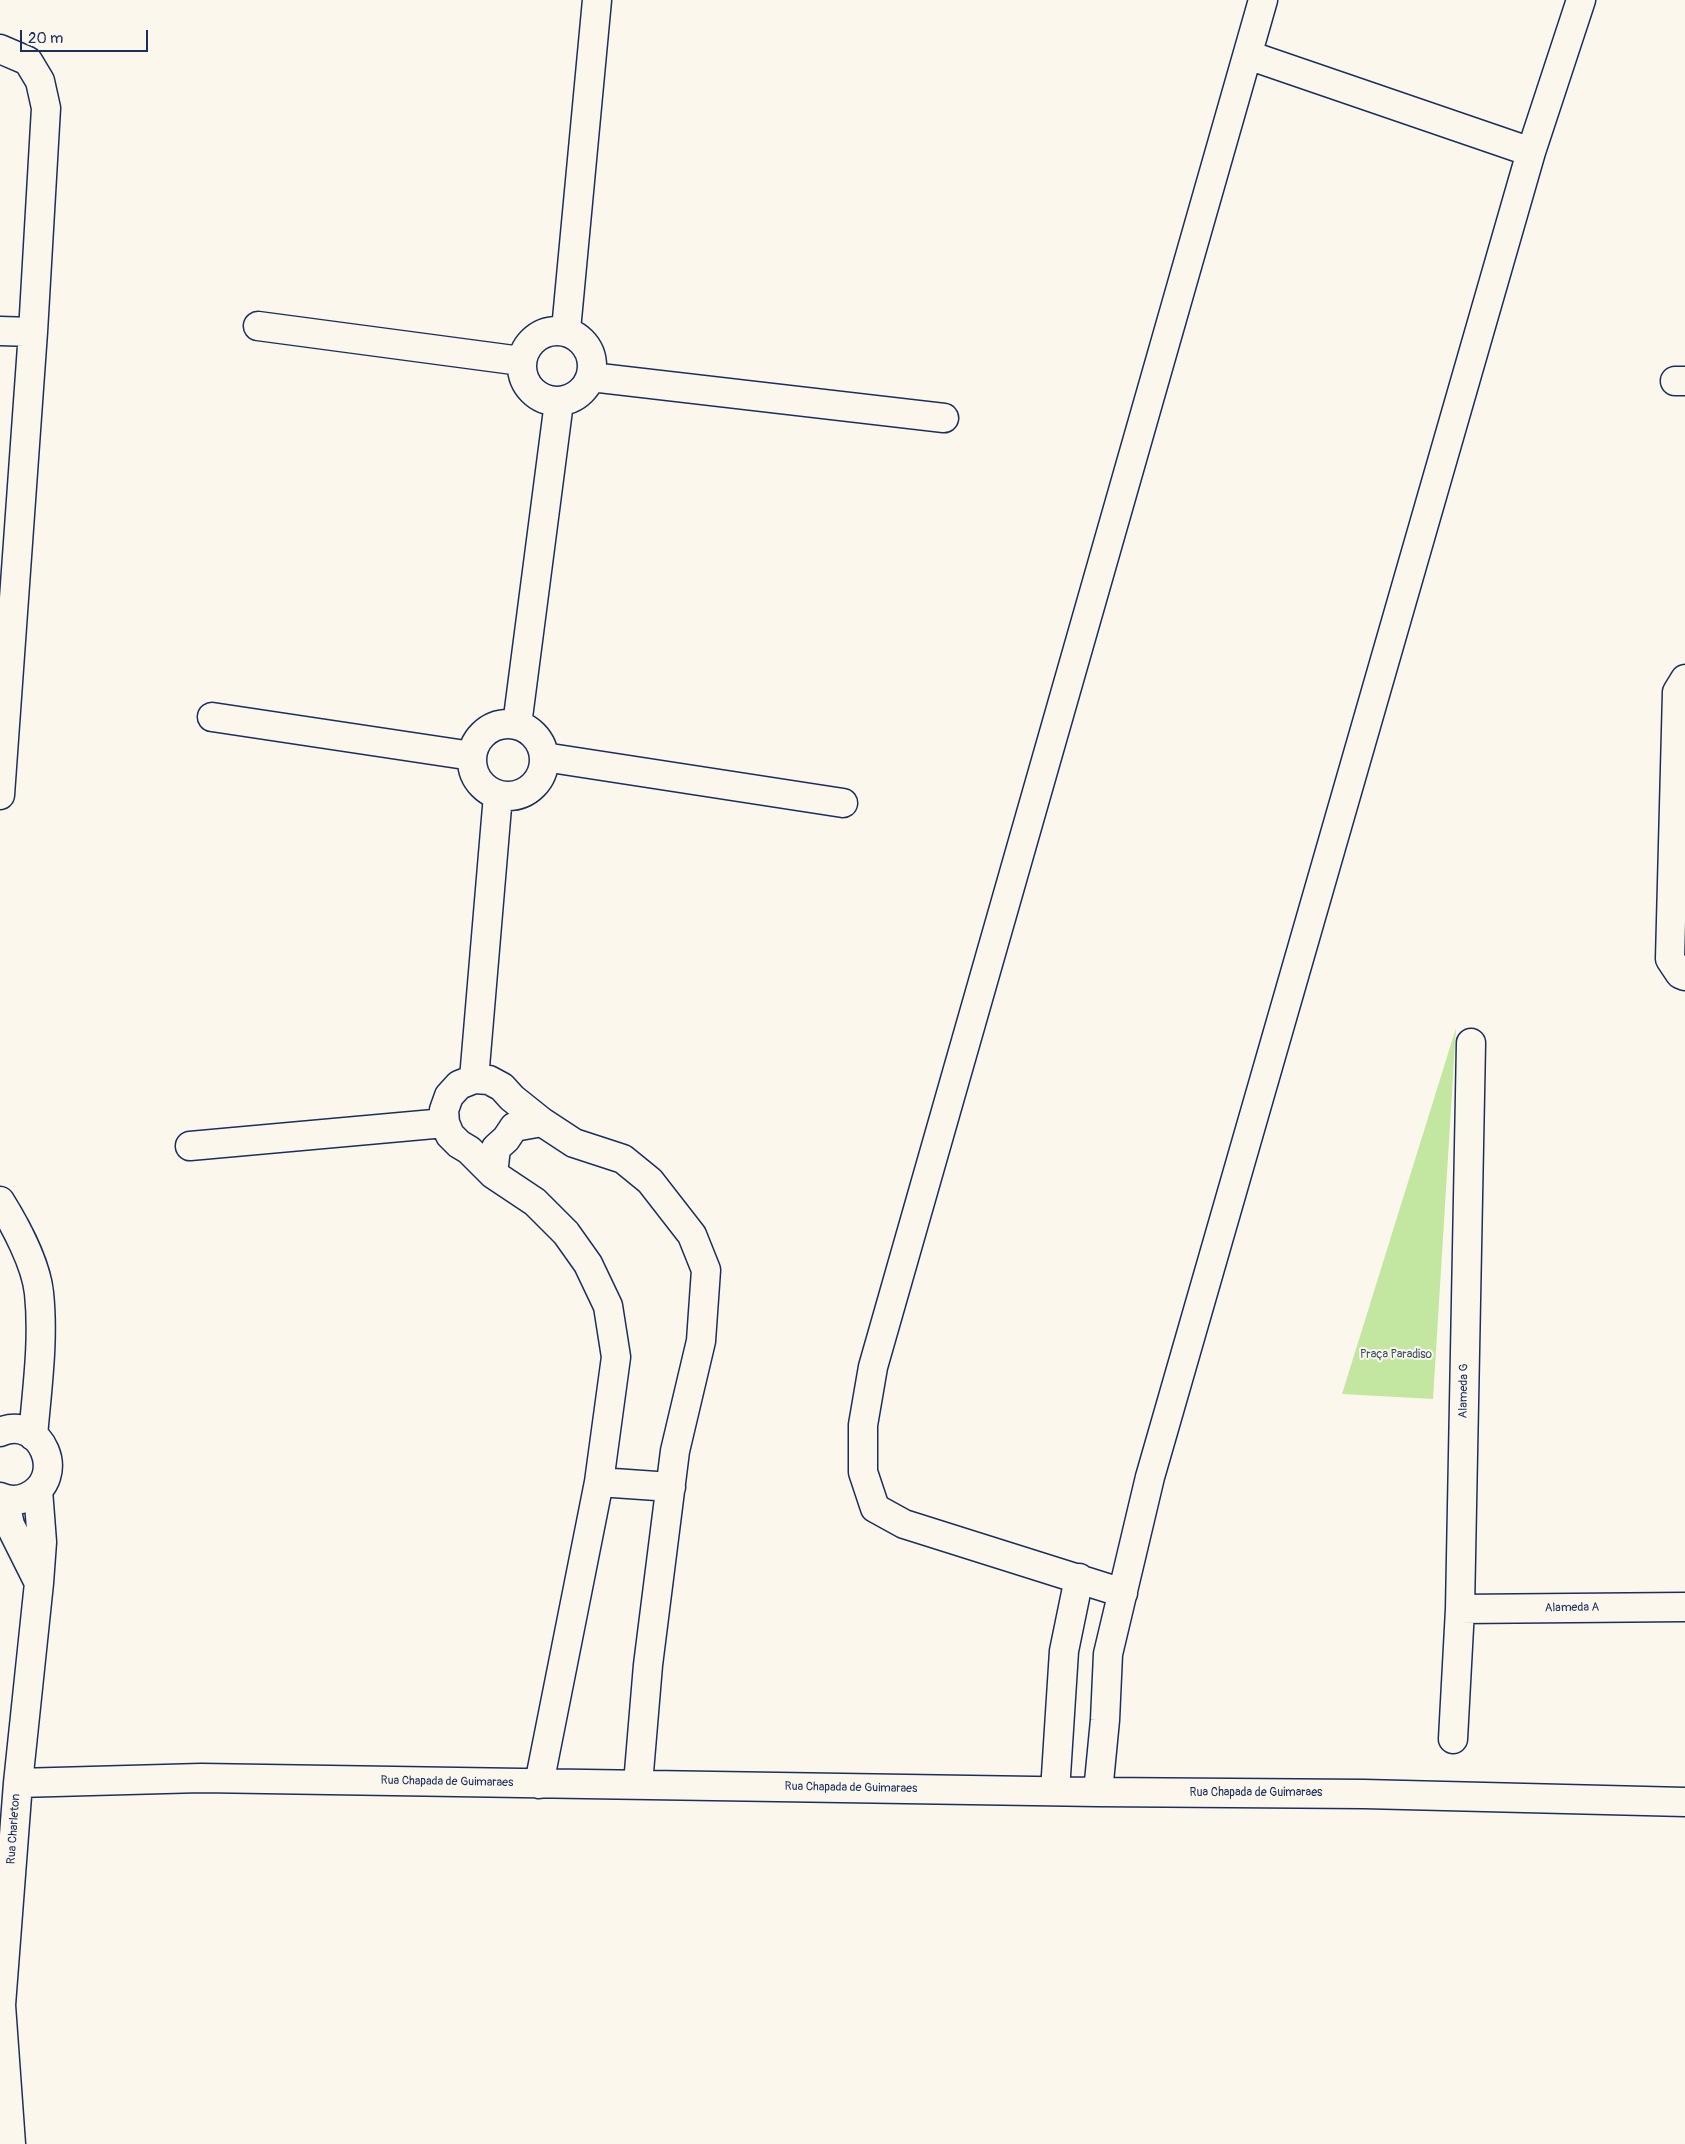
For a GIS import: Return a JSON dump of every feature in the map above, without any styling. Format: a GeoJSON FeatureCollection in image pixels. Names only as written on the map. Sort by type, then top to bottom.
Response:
{"type":"FeatureCollection","features":[{"type":"Feature","properties":{"kind":"street"},"geometry":{"type":"LineString","coordinates":[[566,330],[597,0]]}},
{"type":"Feature","properties":{"kind":"street"},"geometry":{"type":"LineString","coordinates":[[1122,1593],[904,1524],[875,1508],[864,1472],[863,1425],[873,1366],[1263,0]]}},
{"type":"Feature","properties":{"kind":"street"},"geometry":{"type":"LineString","coordinates":[[1098,1792],[1105,1720],[1108,1654],[1150,1477],[1530,152],[1581,0]]}},
{"type":"Feature","properties":{"kind":"street"},"geometry":{"type":"LineString","coordinates":[[0,49],[28,61],[40,81],[46,108],[33,332],[0,795]]}},
{"type":"Feature","properties":{"kind":"street"},"geometry":{"type":"LineString","coordinates":[[1248,55],[1530,152]]}},
{"type":"Feature","properties":{"kind":"street"},"geometry":{"type":"LineString","coordinates":[[258,326],[521,362]]}},
{"type":"Feature","properties":{"kind":"street"},"geometry":{"type":"LineString","coordinates":[[550,330],[566,330],[580,338],[589,350],[593,363],[591,377],[584,389],[572,398],[559,402],[547,400],[536,395],[527,386],[522,374],[521,362],[526,347],[536,336],[550,330]]}},
{"type":"Feature","properties":{"kind":"street"},"geometry":{"type":"LineString","coordinates":[[0,331],[33,332]]}},
{"type":"Feature","properties":{"kind":"street"},"geometry":{"type":"LineString","coordinates":[[591,377],[944,418]]}},
{"type":"Feature","properties":{"kind":"street"},"geometry":{"type":"LineString","coordinates":[[517,725],[559,402]]}},
{"type":"Feature","properties":{"kind":"street"},"geometry":{"type":"LineString","coordinates":[[1685,679],[1677,692],[1670,959],[1680,974],[1685,976]]}},
{"type":"Feature","properties":{"kind":"street"},"geometry":{"type":"LineString","coordinates":[[212,717],[472,756]]}},
{"type":"Feature","properties":{"kind":"street"},"geometry":{"type":"LineString","coordinates":[[501,724],[517,725],[531,731],[540,743],[544,757],[542,771],[535,783],[524,792],[511,796],[498,795],[487,789],[478,780],[473,768],[472,756],[477,741],[488,730],[501,724]]}},
{"type":"Feature","properties":{"kind":"street"},"geometry":{"type":"LineString","coordinates":[[544,757],[843,803]]}},
{"type":"Feature","properties":{"kind":"street"},"geometry":{"type":"LineString","coordinates":[[474,1079],[498,795]]}},
{"type":"Feature","properties":{"kind":"street","name":"Alameda G"},"geometry":{"type":"LineString","coordinates":[[1453,1739],[1460,1609],[1471,1043]]}},
{"type":"Feature","properties":{"kind":"street"},"geometry":{"type":"LineString","coordinates":[[539,1784],[599,1482],[616,1357],[608,1306],[588,1264],[566,1233],[535,1202],[493,1174],[470,1150],[458,1144],[450,1135],[445,1123],[444,1110],[449,1096],[459,1085],[474,1079],[489,1080],[502,1087],[512,1098],[542,1122],[574,1142],[623,1159],[650,1181],[692,1235],[706,1270],[701,1341],[675,1451],[648,1665],[638,1784]]}},
{"type":"Feature","properties":{"kind":"street"},"geometry":{"type":"LineString","coordinates":[[493,1174],[496,1148],[514,1126],[542,1122]]}},
{"type":"Feature","properties":{"kind":"street"},"geometry":{"type":"LineString","coordinates":[[190,1146],[445,1123]]}},
{"type":"Feature","properties":{"kind":"street"},"geometry":{"type":"LineString","coordinates":[[0,1201],[11,1218],[28,1255],[39,1292],[38,1380],[33,1436]]}},
{"type":"Feature","properties":{"kind":"street"},"geometry":{"type":"LineString","coordinates":[[0,1432],[14,1429],[24,1431],[33,1436],[40,1442],[48,1462],[44,1482],[38,1490],[22,1499],[2,1498],[10,1525],[39,1583]]}},
{"type":"Feature","properties":{"kind":"street"},"geometry":{"type":"LineString","coordinates":[[599,1482],[671,1487]]}},
{"type":"Feature","properties":{"kind":"street","name":"Rua Charleton"},"geometry":{"type":"LineString","coordinates":[[11,2144],[0,2005],[18,1783],[39,1583],[42,1542],[38,1490]]}},
{"type":"Feature","properties":{"kind":"street"},"geometry":{"type":"LineString","coordinates":[[1055,1791],[1064,1651],[1079,1578]]}},
{"type":"Feature","properties":{"kind":"street","name":"Alameda A"},"geometry":{"type":"LineString","coordinates":[[1460,1609],[1685,1607]]}},
{"type":"Feature","properties":{"kind":"street","name":"Rua Chapada de Guimaraes"},"geometry":{"type":"LineString","coordinates":[[18,1783],[201,1778],[1098,1792],[1364,1794],[1685,1802]]}},
{"type":"Feature","properties":{"kind":"green space","name":"Praça Paradiso"},"geometry":{"type":"Polygon","coordinates":[[[1456,1028],[1433,1399],[1342,1394],[1456,1028]]]}}]}
